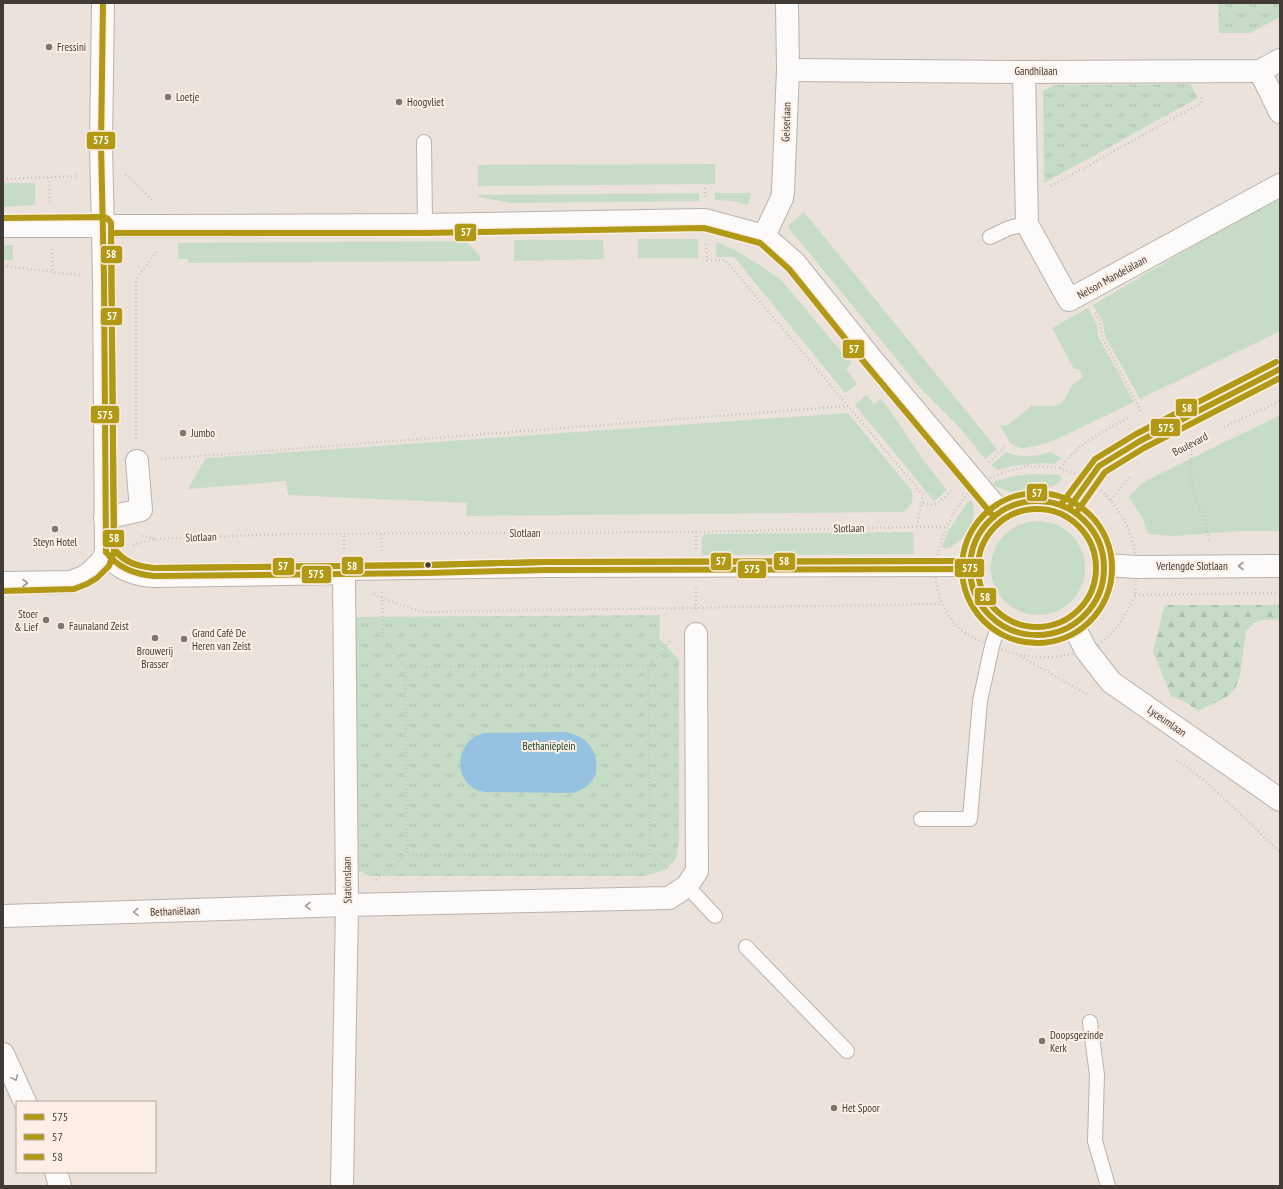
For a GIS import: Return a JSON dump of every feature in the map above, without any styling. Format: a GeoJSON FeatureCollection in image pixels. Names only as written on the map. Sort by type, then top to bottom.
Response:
{"type":"FeatureCollection","features":[{"type":"Feature","properties":{"kind":"street"},"geometry":{"type":"LineString","coordinates":[[3,583],[71,582],[84,577],[91,572],[102,561],[106,552],[104,278],[101,145],[103,3]]}},
{"type":"Feature","properties":{"kind":"street","name":"Geiserlaan"},"geometry":{"type":"LineString","coordinates":[[764,236],[782,198],[783,191],[788,70],[787,3]]}},
{"type":"Feature","properties":{"kind":"street","name":"Gandhilaan"},"geometry":{"type":"LineString","coordinates":[[788,70],[1024,72],[1260,71],[1280,60]]}},
{"type":"Feature","properties":{"kind":"street"},"geometry":{"type":"LineString","coordinates":[[1260,71],[1280,112]]}},
{"type":"Feature","properties":{"kind":"street","name":"Nelson Mandelalaan"},"geometry":{"type":"LineString","coordinates":[[1024,72],[1027,224],[1069,300],[1280,185]]}},
{"type":"Feature","properties":{"kind":"street"},"geometry":{"type":"LineString","coordinates":[[3,226],[425,225],[705,220],[764,236],[795,263],[870,357],[1000,512]]}},
{"type":"Feature","properties":{"kind":"street"},"geometry":{"type":"LineString","coordinates":[[1069,508],[1099,466],[1140,441],[1280,369]]}},
{"type":"Feature","properties":{"kind":"street"},"geometry":{"type":"LineString","coordinates":[[105,518],[141,510],[136,455]]}},
{"type":"Feature","properties":{"kind":"street"},"geometry":{"type":"LineString","coordinates":[[1034,500],[1046,501],[1058,503],[1069,508],[1088,522],[1100,542],[1104,554],[1105,565],[1103,585],[1099,595],[1088,612],[1073,625],[1061,631],[1036,635],[1023,634],[1010,630],[987,613],[978,600],[972,585],[970,570],[972,553],[977,537],[983,527],[1000,512],[1010,506],[1022,502],[1034,500]]}},
{"type":"Feature","properties":{"kind":"street"},"geometry":{"type":"LineString","coordinates":[[106,552],[117,565],[126,570],[142,575],[344,574]]}},
{"type":"Feature","properties":{"kind":"street","name":"Verlengde Slotlaan"},"geometry":{"type":"LineString","coordinates":[[1105,565],[1136,567],[1280,566]]}},
{"type":"Feature","properties":{"kind":"street","name":"Stationslaan"},"geometry":{"type":"LineString","coordinates":[[342,1186],[347,905],[344,574]]}},
{"type":"Feature","properties":{"kind":"street","name":"Lyceumlaan"},"geometry":{"type":"LineString","coordinates":[[1073,625],[1086,650],[1111,682],[1280,800]]}},
{"type":"Feature","properties":{"kind":"street"},"geometry":{"type":"LineString","coordinates":[[347,905],[669,898],[687,886],[697,871],[686,634]]}},
{"type":"Feature","properties":{"kind":"street","name":"Bethaniëlaan"},"geometry":{"type":"LineString","coordinates":[[3,916],[347,905]]}},
{"type":"Feature","properties":{"kind":"street"},"geometry":{"type":"LineString","coordinates":[[3,1054],[25,1101]]}},
{"type":"Feature","properties":{"kind":"street"},"geometry":{"type":"LineString","coordinates":[[56,1173],[60,1186]]}},
{"type":"Feature","properties":{"kind":"lane"},"geometry":{"type":"LineString","coordinates":[[424,142],[425,225]]}},
{"type":"Feature","properties":{"kind":"lane"},"geometry":{"type":"LineString","coordinates":[[990,237],[1009,228],[1027,224]]}},
{"type":"Feature","properties":{"kind":"lane"},"geometry":{"type":"LineString","coordinates":[[344,574],[544,570],[970,570]]}},
{"type":"Feature","properties":{"kind":"lane"},"geometry":{"type":"LineString","coordinates":[[921,819],[970,819],[980,700],[992,646],[999,623]]}},
{"type":"Feature","properties":{"kind":"lane"},"geometry":{"type":"LineString","coordinates":[[687,886],[716,916]]}},
{"type":"Feature","properties":{"kind":"lane"},"geometry":{"type":"LineString","coordinates":[[746,947],[847,1051]]}},
{"type":"Feature","properties":{"kind":"lane"},"geometry":{"type":"LineString","coordinates":[[1090,1022],[1097,1076],[1095,1141],[1108,1186]]}},
{"type":"Feature","properties":{"kind":"path"},"geometry":{"type":"LineString","coordinates":[[1026,200],[1201,102],[1206,71]]}},
{"type":"Feature","properties":{"kind":"path"},"geometry":{"type":"LineString","coordinates":[[705,188],[707,260],[725,260],[923,495],[917,527]]}},
{"type":"Feature","properties":{"kind":"path"},"geometry":{"type":"LineString","coordinates":[[155,226],[156,253],[136,279],[136,455],[848,406]]}},
{"type":"Feature","properties":{"kind":"path"},"geometry":{"type":"LineString","coordinates":[[3,266],[104,278]]}},
{"type":"Feature","properties":{"kind":"path"},"geometry":{"type":"LineString","coordinates":[[1083,293],[1100,321],[1102,337],[1141,411]]}},
{"type":"Feature","properties":{"kind":"path","name":"Boulevard"},"geometry":{"type":"LineString","coordinates":[[1219,429],[1280,401]]}},
{"type":"Feature","properties":{"kind":"path","name":"Boulevard"},"geometry":{"type":"LineString","coordinates":[[1185,446],[1198,439]]}},
{"type":"Feature","properties":{"kind":"path"},"geometry":{"type":"LineString","coordinates":[[1192,442],[1190,474],[1194,494],[1203,515],[1211,547]]}},
{"type":"Feature","properties":{"kind":"path"},"geometry":{"type":"LineString","coordinates":[[1135,474],[1129,477],[1111,500],[1126,523],[1135,548]]}},
{"type":"Feature","properties":{"kind":"path","name":"Slotlaan"},"geometry":{"type":"LineString","coordinates":[[106,552],[155,539],[280,535],[688,532],[945,527]]}},
{"type":"Feature","properties":{"kind":"path"},"geometry":{"type":"LineString","coordinates":[[344,574],[369,591],[387,600],[422,612],[942,604],[952,622],[967,634],[992,646],[1018,655],[1093,698]]}},
{"type":"Feature","properties":{"kind":"path"},"geometry":{"type":"LineString","coordinates":[[1018,655],[1043,658],[1086,650],[1098,645],[1108,637],[1125,616],[1135,595],[1280,593]]}},
{"type":"Feature","properties":{"kind":"path"},"geometry":{"type":"LineString","coordinates":[[405,667],[648,666],[686,634]]}},
{"type":"Feature","properties":{"kind":"path"},"geometry":{"type":"LineString","coordinates":[[384,638],[405,667],[406,855],[650,854],[648,666]]}},
{"type":"Feature","properties":{"kind":"path"},"geometry":{"type":"LineString","coordinates":[[1176,759],[1208,783],[1280,852]]}},
{"type":"Feature","properties":{"kind":"green space"},"geometry":{"type":"Polygon","coordinates":[[[1218,3],[1280,3],[1280,17],[1250,33],[1219,33],[1218,3]]]}},
{"type":"Feature","properties":{"kind":"green space"},"geometry":{"type":"Polygon","coordinates":[[[1190,84],[1198,98],[1044,183],[1043,91],[1054,85],[1190,84]]]}},
{"type":"Feature","properties":{"kind":"green space"},"geometry":{"type":"Polygon","coordinates":[[[715,164],[715,184],[478,186],[478,165],[715,164]]]}},
{"type":"Feature","properties":{"kind":"green space"},"geometry":{"type":"Polygon","coordinates":[[[3,183],[35,183],[35,205],[3,207],[3,183]]]}},
{"type":"Feature","properties":{"kind":"green space"},"geometry":{"type":"Polygon","coordinates":[[[699,193],[699,201],[511,203],[478,197],[478,195],[699,193]]]}},
{"type":"Feature","properties":{"kind":"green space"},"geometry":{"type":"Polygon","coordinates":[[[715,193],[751,193],[748,205],[733,201],[715,200],[715,193]]]}},
{"type":"Feature","properties":{"kind":"green space"},"geometry":{"type":"Polygon","coordinates":[[[1280,195],[1280,331],[1140,399],[1105,336],[1103,322],[1093,305],[1280,195]]]}},
{"type":"Feature","properties":{"kind":"green space"},"geometry":{"type":"Polygon","coordinates":[[[804,212],[997,449],[985,459],[961,429],[921,389],[788,227],[804,212]]]}},
{"type":"Feature","properties":{"kind":"green space"},"geometry":{"type":"Polygon","coordinates":[[[638,239],[698,239],[698,258],[638,258],[638,239]]]}},
{"type":"Feature","properties":{"kind":"green space"},"geometry":{"type":"Polygon","coordinates":[[[516,240],[603,240],[604,259],[514,261],[514,242],[516,240]]]}},
{"type":"Feature","properties":{"kind":"green space"},"geometry":{"type":"Polygon","coordinates":[[[466,241],[480,256],[480,261],[188,263],[188,259],[178,259],[178,243],[466,241]]]}},
{"type":"Feature","properties":{"kind":"green space"},"geometry":{"type":"Polygon","coordinates":[[[716,242],[735,250],[781,280],[852,364],[846,369],[857,384],[845,393],[734,257],[716,257],[716,242]]]}},
{"type":"Feature","properties":{"kind":"green space"},"geometry":{"type":"Polygon","coordinates":[[[3,245],[13,245],[13,260],[3,260],[3,245]]]}},
{"type":"Feature","properties":{"kind":"green space"},"geometry":{"type":"Polygon","coordinates":[[[1088,308],[1097,325],[1098,336],[1134,402],[1057,439],[1037,446],[1022,448],[1015,446],[1010,443],[1000,425],[1005,426],[1009,424],[1031,406],[1055,406],[1060,404],[1065,399],[1072,385],[1083,377],[1079,369],[1074,369],[1052,328],[1088,308]]]}},
{"type":"Feature","properties":{"kind":"green space"},"geometry":{"type":"Polygon","coordinates":[[[866,395],[874,404],[881,399],[924,461],[947,490],[934,501],[855,405],[866,395]]]}},
{"type":"Feature","properties":{"kind":"green space"},"geometry":{"type":"Polygon","coordinates":[[[848,413],[911,490],[913,497],[912,503],[902,512],[466,516],[467,503],[288,495],[286,481],[188,489],[206,458],[848,413]]]}},
{"type":"Feature","properties":{"kind":"green space"},"geometry":{"type":"Polygon","coordinates":[[[1280,415],[1280,531],[1243,531],[1173,536],[1148,534],[1143,519],[1129,497],[1139,486],[1147,480],[1280,415]]]}},
{"type":"Feature","properties":{"kind":"green space"},"geometry":{"type":"Polygon","coordinates":[[[1007,452],[1018,456],[1034,456],[1051,452],[1061,458],[1054,464],[1042,463],[1012,466],[998,470],[991,465],[1007,452]]]}},
{"type":"Feature","properties":{"kind":"green space"},"geometry":{"type":"Polygon","coordinates":[[[1019,475],[1060,475],[1062,479],[1048,488],[1029,492],[1001,489],[994,485],[993,482],[1019,475]]]}},
{"type":"Feature","properties":{"kind":"green space"},"geometry":{"type":"Polygon","coordinates":[[[969,500],[972,501],[974,513],[972,523],[963,538],[944,549],[942,546],[950,528],[969,500]]]}},
{"type":"Feature","properties":{"kind":"green space"},"geometry":{"type":"Polygon","coordinates":[[[1029,521],[1047,521],[1056,524],[1072,534],[1082,550],[1085,559],[1085,577],[1082,586],[1072,602],[1056,612],[1047,615],[1029,615],[1020,612],[1004,602],[994,586],[991,577],[991,559],[994,550],[1004,534],[1020,524],[1029,521]]]}},
{"type":"Feature","properties":{"kind":"green space"},"geometry":{"type":"Polygon","coordinates":[[[913,532],[914,554],[702,555],[702,536],[705,534],[913,532]]]}},
{"type":"Feature","properties":{"kind":"green space"},"geometry":{"type":"Polygon","coordinates":[[[1165,605],[1280,605],[1280,619],[1262,620],[1254,623],[1246,631],[1240,675],[1235,689],[1225,698],[1198,711],[1187,703],[1171,696],[1153,651],[1165,605]]]}},
{"type":"Feature","properties":{"kind":"green space","name":"Bethaniëplein"},"geometry":{"type":"Polygon","coordinates":[[[660,615],[659,638],[679,660],[679,839],[676,859],[665,870],[644,876],[369,876],[359,871],[354,627],[356,617],[660,615]]]}},
{"type":"Feature","properties":{"kind":"water"},"geometry":{"type":"Polygon","coordinates":[[[566,732],[577,735],[586,741],[594,752],[596,758],[596,771],[591,782],[586,787],[574,793],[484,792],[473,788],[463,776],[460,763],[463,749],[467,743],[480,734],[566,732]]]}},
{"type":"Feature","properties":{"kind":"transit line","name":"575"},"geometry":{"type":"LineString","coordinates":[[103,3],[101,145],[104,278],[106,552]]}},
{"type":"Feature","properties":{"kind":"transit line","name":"58"},"geometry":{"type":"LineString","coordinates":[[3,218],[104,217],[111,223],[114,552],[109,566],[97,578],[74,589],[3,591]]}},
{"type":"Feature","properties":{"kind":"transit line","name":"57"},"geometry":{"type":"LineString","coordinates":[[970,561],[544,562],[154,568],[143,567],[132,563],[122,558],[114,549],[111,233],[425,233],[704,228],[760,243],[789,269],[864,362],[994,517]]}},
{"type":"Feature","properties":{"kind":"transit line","name":"58"},"geometry":{"type":"LineString","coordinates":[[1062,503],[1095,459],[1136,434],[1276,362]]}},
{"type":"Feature","properties":{"kind":"transit line","name":"575"},"geometry":{"type":"LineString","coordinates":[[1069,508],[1099,466],[1140,441],[1280,369]]}},
{"type":"Feature","properties":{"kind":"transit line","name":"57"},"geometry":{"type":"LineString","coordinates":[[1076,513],[1105,472],[1144,448],[1280,378]]}},
{"type":"Feature","properties":{"kind":"transit line","name":"57"},"geometry":{"type":"LineString","coordinates":[[1044,493],[1066,498],[1079,505],[1095,520],[1107,539],[1111,553],[1112,568],[1111,583],[1107,597],[1100,610],[1085,626],[1066,638],[1052,642],[1030,643],[1008,638],[995,631],[974,610],[967,597],[963,583],[962,561],[967,539],[974,526],[995,505],[1008,498],[1022,494],[1044,493]]}},
{"type":"Feature","properties":{"kind":"transit line","name":"575"},"geometry":{"type":"LineString","coordinates":[[1030,501],[1044,501],[1063,506],[1085,520],[1099,542],[1103,555],[1104,568],[1103,581],[1099,594],[1085,616],[1063,630],[1044,635],[1030,635],[1011,630],[989,616],[975,594],[970,575],[970,561],[975,542],[989,520],[1011,506],[1030,501]]}},
{"type":"Feature","properties":{"kind":"transit line","name":"58"},"geometry":{"type":"LineString","coordinates":[[1037,509],[1060,513],[1079,526],[1092,545],[1096,568],[1092,591],[1079,610],[1060,623],[1037,627],[1014,623],[995,610],[982,591],[978,568],[982,545],[995,526],[1014,513],[1037,509]]}},
{"type":"Feature","properties":{"kind":"transit line","name":"58"},"geometry":{"type":"LineString","coordinates":[[113,547],[126,560],[142,566],[154,568],[544,562],[970,561]]}},
{"type":"Feature","properties":{"kind":"transit line","name":"575"},"geometry":{"type":"LineString","coordinates":[[106,552],[121,566],[133,572],[154,576],[544,570],[970,569]]}},
{"type":"Feature","properties":{"kind":"place","name":"Fressini"},"geometry":{"type":"Point","coordinates":[49,47]}},
{"type":"Feature","properties":{"kind":"place","name":"Loetje"},"geometry":{"type":"Point","coordinates":[168,97]}},
{"type":"Feature","properties":{"kind":"place","name":"Hoogvliet"},"geometry":{"type":"Point","coordinates":[399,102]}},
{"type":"Feature","properties":{"kind":"place","name":"Jumbo"},"geometry":{"type":"Point","coordinates":[183,433]}},
{"type":"Feature","properties":{"kind":"place","name":"Steyn Hotel"},"geometry":{"type":"Point","coordinates":[55,529]}},
{"type":"Feature","properties":{"kind":"place","name":"Stoer & Lief"},"geometry":{"type":"Point","coordinates":[46,620]}},
{"type":"Feature","properties":{"kind":"place","name":"Faunaland Zeist"},"geometry":{"type":"Point","coordinates":[61,626]}},
{"type":"Feature","properties":{"kind":"place","name":"Brouwerij Brasser"},"geometry":{"type":"Point","coordinates":[155,638]}},
{"type":"Feature","properties":{"kind":"place","name":"Grand Café De Heren van Zeist"},"geometry":{"type":"Point","coordinates":[184,639]}},
{"type":"Feature","properties":{"kind":"place","name":"Doopsgezinde Kerk"},"geometry":{"type":"Point","coordinates":[1042,1041]}},
{"type":"Feature","properties":{"kind":"place","name":"Het Spoor"},"geometry":{"type":"Point","coordinates":[834,1108]}}]}
